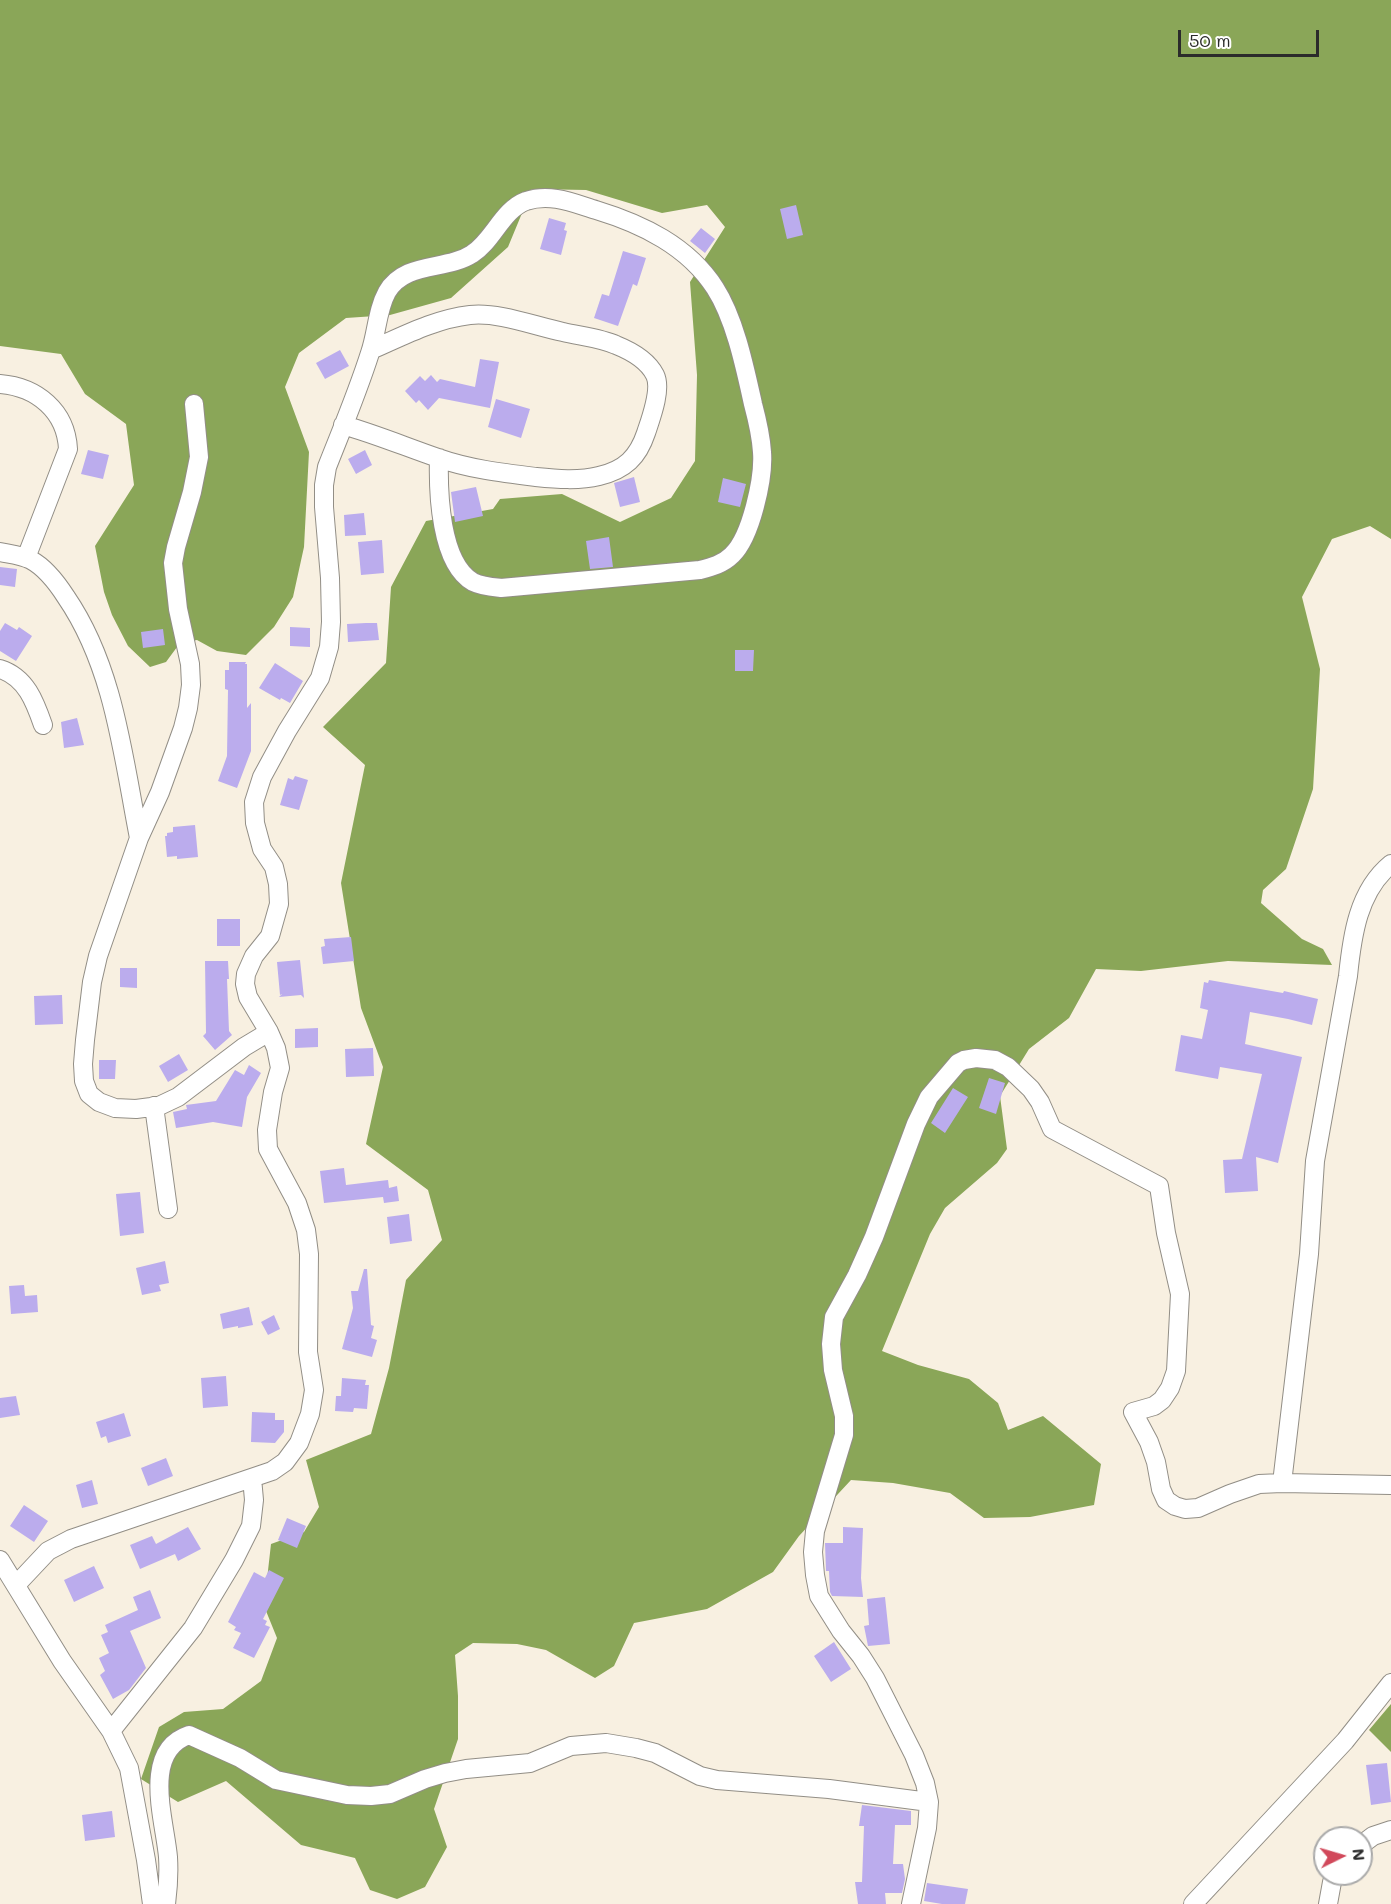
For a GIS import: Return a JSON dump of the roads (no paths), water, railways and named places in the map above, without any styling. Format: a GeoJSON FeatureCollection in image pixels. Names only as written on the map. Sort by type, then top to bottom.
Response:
{"type":"FeatureCollection","features":[{"type":"Feature","properties":{"kind":"street"},"geometry":{"type":"LineString","coordinates":[[16,1585],[48,1551],[71,1539],[272,1471],[285,1462],[298,1443],[310,1414],[314,1390],[308,1352],[309,1254],[306,1230],[297,1203],[268,1149],[267,1130],[280,1068],[276,1048],[248,997],[245,984],[246,974],[254,956],[270,936],[279,904],[274,867],[262,849],[255,823],[254,801],[262,777],[320,678],[329,647],[330,578],[324,485],[327,467],[371,350],[380,309],[388,291],[399,278],[415,270],[472,255],[509,213],[523,202],[549,197],[611,215],[654,232],[683,253],[703,272],[716,289],[746,368],[762,452],[762,481],[744,536],[732,555],[714,567],[501,588],[474,582],[462,573],[454,562],[447,540],[438,486],[439,458]]}},
{"type":"Feature","properties":{"kind":"street"},"geometry":{"type":"LineString","coordinates":[[343,425],[439,458],[509,474],[554,478],[598,477],[629,464],[638,452],[653,411],[657,390],[656,378],[650,368],[640,358],[615,344],[504,318],[471,315],[439,322],[371,350]]}},
{"type":"Feature","properties":{"kind":"street"},"geometry":{"type":"LineString","coordinates":[[0,384],[15,385],[50,404],[62,420],[68,435],[69,449],[26,558]]}},
{"type":"Feature","properties":{"kind":"street"},"geometry":{"type":"LineString","coordinates":[[194,404],[199,457],[173,563],[178,609],[190,663],[188,708],[160,792],[138,838],[98,956],[92,982],[85,1040],[84,1082],[89,1094],[99,1102],[114,1108],[136,1109],[154,1106],[178,1097],[244,1047],[269,1032]]}},
{"type":"Feature","properties":{"kind":"street"},"geometry":{"type":"LineString","coordinates":[[0,552],[26,558],[55,580],[74,608],[88,635],[116,721],[138,838]]}},
{"type":"Feature","properties":{"kind":"street"},"geometry":{"type":"LineString","coordinates":[[0,669],[16,677],[25,685],[32,696],[43,725]]}},
{"type":"Feature","properties":{"kind":"street"},"geometry":{"type":"LineString","coordinates":[[1282,1483],[1309,1254],[1314,1161],[1348,976],[1351,948],[1359,911],[1380,874],[1391,864]]}},
{"type":"Feature","properties":{"kind":"street"},"geometry":{"type":"LineString","coordinates":[[911,1904],[922,1856],[928,1802],[925,1783],[914,1755],[875,1678],[819,1596],[813,1552],[815,1531],[844,1436],[844,1416],[833,1370],[831,1344],[834,1317],[870,1246],[916,1124],[930,1097],[958,1063],[976,1059],[995,1060],[1008,1067],[1040,1102],[1052,1129],[1159,1186],[1166,1233],[1180,1294],[1176,1371],[1170,1388],[1162,1400],[1154,1406],[1133,1412],[1149,1442],[1166,1500],[1185,1509],[1198,1508],[1260,1484],[1391,1485]]}},
{"type":"Feature","properties":{"kind":"street"},"geometry":{"type":"LineString","coordinates":[[154,1106],[168,1209]]}},
{"type":"Feature","properties":{"kind":"street"},"geometry":{"type":"LineString","coordinates":[[111,1731],[193,1628],[234,1560],[251,1526],[254,1500],[252,1478]]}},
{"type":"Feature","properties":{"kind":"street"},"geometry":{"type":"LineString","coordinates":[[0,1560],[62,1661],[111,1731],[129,1768],[152,1904]]}},
{"type":"Feature","properties":{"kind":"street"},"geometry":{"type":"LineString","coordinates":[[1193,1904],[1345,1741],[1391,1683]]}},
{"type":"Feature","properties":{"kind":"street"},"geometry":{"type":"LineString","coordinates":[[166,1904],[168,1860],[158,1788],[159,1774],[172,1745],[189,1735],[240,1758],[276,1779],[347,1795],[390,1794],[445,1773],[530,1764],[571,1746],[606,1743],[655,1753],[700,1776],[717,1780],[829,1789],[928,1802]]}},
{"type":"Feature","properties":{"kind":"street"},"geometry":{"type":"LineString","coordinates":[[1373,1836],[1391,1830]]}},
{"type":"Feature","properties":{"kind":"street"},"geometry":{"type":"LineString","coordinates":[[1328,1904],[1331,1886]]}}]}
